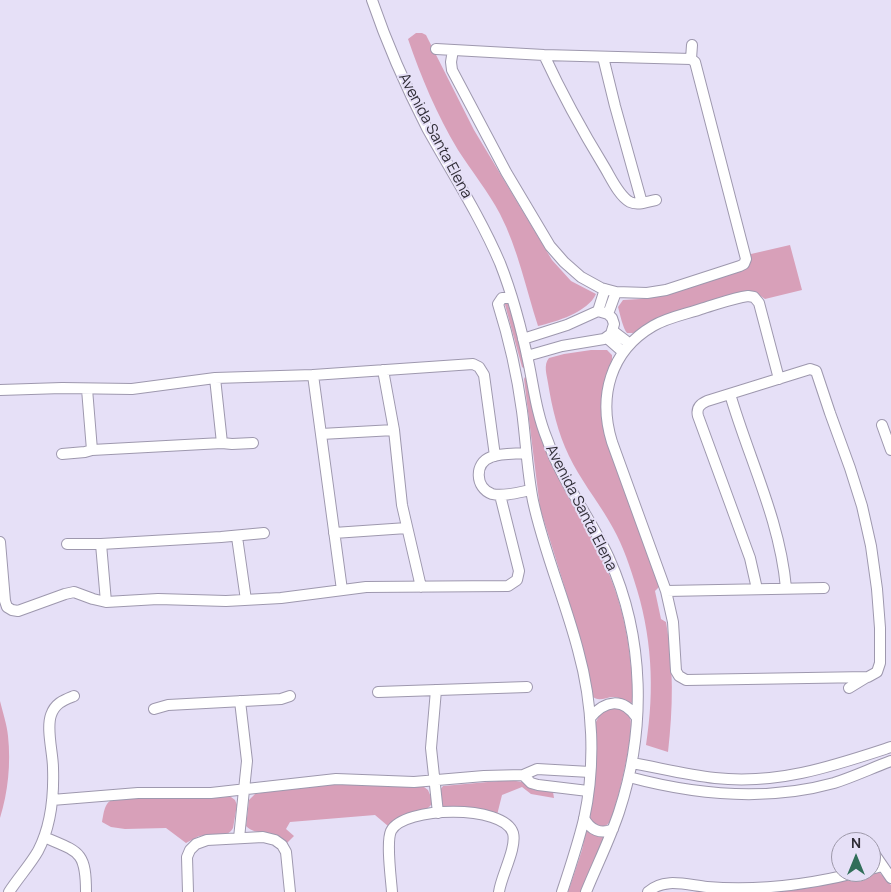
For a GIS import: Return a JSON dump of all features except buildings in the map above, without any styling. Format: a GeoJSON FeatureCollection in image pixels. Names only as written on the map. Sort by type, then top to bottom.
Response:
{"type":"FeatureCollection","features":[{"type":"Feature","properties":{"kind":"street","name":"Avenida Santa Elena"},"geometry":{"type":"LineString","coordinates":[[372,0],[385,36],[413,100],[480,222],[501,266],[528,356],[537,408],[546,440],[560,470],[603,546],[625,604],[635,650],[638,691],[632,763],[613,829],[586,892]]}},
{"type":"Feature","properties":{"kind":"street"},"geometry":{"type":"LineString","coordinates":[[691,59],[692,45]]}},
{"type":"Feature","properties":{"kind":"street"},"geometry":{"type":"LineString","coordinates":[[436,48],[544,55],[691,59],[695,62],[746,256],[745,262],[740,266],[657,292],[635,294],[605,289],[591,283],[572,270],[544,236],[497,156],[450,65],[453,50]]}},
{"type":"Feature","properties":{"kind":"street"},"geometry":{"type":"LineString","coordinates":[[544,55],[570,106],[615,184],[628,201],[636,204],[656,200]]}},
{"type":"Feature","properties":{"kind":"street"},"geometry":{"type":"LineString","coordinates":[[603,57],[642,203]]}},
{"type":"Feature","properties":{"kind":"street"},"geometry":{"type":"LineString","coordinates":[[603,312],[605,289]]}},
{"type":"Feature","properties":{"kind":"street"},"geometry":{"type":"LineString","coordinates":[[523,339],[603,312],[616,292]]}},
{"type":"Feature","properties":{"kind":"street"},"geometry":{"type":"LineString","coordinates":[[779,379],[759,303],[753,296],[744,296],[666,320],[644,332],[626,348],[612,372],[605,407],[606,422],[666,591],[673,622],[676,671],[681,678],[686,680],[868,677]]}},
{"type":"Feature","properties":{"kind":"street","name":"Avenida Santa Elena"},"geometry":{"type":"LineString","coordinates":[[512,298],[502,298],[498,304],[512,354],[522,412],[531,490],[543,540],[578,650],[586,685],[590,718],[590,772],[584,818],[562,892]]}},
{"type":"Feature","properties":{"kind":"street"},"geometry":{"type":"LineString","coordinates":[[603,312],[613,320],[610,334]]}},
{"type":"Feature","properties":{"kind":"street"},"geometry":{"type":"LineString","coordinates":[[610,334],[626,348]]}},
{"type":"Feature","properties":{"kind":"street"},"geometry":{"type":"LineString","coordinates":[[528,356],[610,334]]}},
{"type":"Feature","properties":{"kind":"street"},"geometry":{"type":"LineString","coordinates":[[0,390],[62,388],[132,389],[216,378],[313,375],[469,364],[480,367],[484,375],[495,456]]}},
{"type":"Feature","properties":{"kind":"street"},"geometry":{"type":"LineString","coordinates":[[757,589],[750,558],[697,412],[699,406],[704,402],[810,369],[816,371],[856,486],[871,546],[879,605],[880,666],[875,674],[849,688]]}},
{"type":"Feature","properties":{"kind":"street"},"geometry":{"type":"LineString","coordinates":[[383,370],[394,430],[399,482],[407,528],[421,587]]}},
{"type":"Feature","properties":{"kind":"street"},"geometry":{"type":"LineString","coordinates":[[313,375],[342,590]]}},
{"type":"Feature","properties":{"kind":"street"},"geometry":{"type":"LineString","coordinates":[[216,378],[222,443]]}},
{"type":"Feature","properties":{"kind":"street"},"geometry":{"type":"LineString","coordinates":[[87,389],[92,450]]}},
{"type":"Feature","properties":{"kind":"street"},"geometry":{"type":"LineString","coordinates":[[730,394],[746,447],[774,523],[782,557],[786,588]]}},
{"type":"Feature","properties":{"kind":"street"},"geometry":{"type":"LineString","coordinates":[[882,425],[891,450]]}},
{"type":"Feature","properties":{"kind":"street"},"geometry":{"type":"LineString","coordinates":[[321,434],[394,430]]}},
{"type":"Feature","properties":{"kind":"street"},"geometry":{"type":"LineString","coordinates":[[62,454],[92,450],[253,443]]}},
{"type":"Feature","properties":{"kind":"street"},"geometry":{"type":"LineString","coordinates":[[526,453],[495,456],[484,462],[478,476],[481,486],[487,492],[500,494],[531,490]]}},
{"type":"Feature","properties":{"kind":"street"},"geometry":{"type":"LineString","coordinates":[[0,542],[5,601],[10,609],[15,611],[74,592],[106,602],[158,599],[201,601],[246,600],[366,587],[508,586],[517,580],[519,571],[500,494]]}},
{"type":"Feature","properties":{"kind":"street"},"geometry":{"type":"LineString","coordinates":[[334,533],[407,528]]}},
{"type":"Feature","properties":{"kind":"street"},"geometry":{"type":"LineString","coordinates":[[67,544],[101,544],[264,533]]}},
{"type":"Feature","properties":{"kind":"street"},"geometry":{"type":"LineString","coordinates":[[237,536],[246,600]]}},
{"type":"Feature","properties":{"kind":"street"},"geometry":{"type":"LineString","coordinates":[[101,544],[106,602]]}},
{"type":"Feature","properties":{"kind":"street"},"geometry":{"type":"LineString","coordinates":[[666,591],[824,588]]}},
{"type":"Feature","properties":{"kind":"street"},"geometry":{"type":"LineString","coordinates":[[378,692],[527,687]]}},
{"type":"Feature","properties":{"kind":"street"},"geometry":{"type":"LineString","coordinates":[[436,690],[431,734],[438,813]]}},
{"type":"Feature","properties":{"kind":"street"},"geometry":{"type":"LineString","coordinates":[[9,892],[33,859],[44,837],[52,800],[54,768],[49,726],[50,716],[60,702],[74,696]]}},
{"type":"Feature","properties":{"kind":"street"},"geometry":{"type":"LineString","coordinates":[[154,709],[168,705],[281,699],[290,696]]}},
{"type":"Feature","properties":{"kind":"street"},"geometry":{"type":"LineString","coordinates":[[239,838],[247,761],[247,747],[240,701]]}},
{"type":"Feature","properties":{"kind":"street"},"geometry":{"type":"LineString","coordinates":[[590,718],[602,706],[616,703],[628,708],[637,718]]}},
{"type":"Feature","properties":{"kind":"street"},"geometry":{"type":"LineString","coordinates":[[632,763],[697,776],[762,779],[802,774],[891,747]]}},
{"type":"Feature","properties":{"kind":"street"},"geometry":{"type":"LineString","coordinates":[[853,759],[853,767],[859,774]]}},
{"type":"Feature","properties":{"kind":"street"},"geometry":{"type":"LineString","coordinates":[[629,777],[701,792],[743,795],[798,791],[844,780],[891,761]]}},
{"type":"Feature","properties":{"kind":"street"},"geometry":{"type":"LineString","coordinates":[[840,764],[846,770],[844,780]]}},
{"type":"Feature","properties":{"kind":"street"},"geometry":{"type":"LineString","coordinates":[[52,800],[138,793],[202,794],[336,779],[406,782],[523,775],[537,769],[590,772]]}},
{"type":"Feature","properties":{"kind":"street"},"geometry":{"type":"LineString","coordinates":[[523,775],[531,783],[538,785],[588,791]]}},
{"type":"Feature","properties":{"kind":"street"},"geometry":{"type":"LineString","coordinates":[[392,892],[389,841],[392,830],[407,819],[438,813],[459,812],[479,814],[497,819],[508,826],[513,834],[513,842],[499,892]]}},
{"type":"Feature","properties":{"kind":"street"},"geometry":{"type":"LineString","coordinates":[[584,818],[589,826],[597,831],[605,832],[613,829]]}},
{"type":"Feature","properties":{"kind":"street"},"geometry":{"type":"LineString","coordinates":[[44,837],[65,846],[79,855],[84,866],[86,892]]}},
{"type":"Feature","properties":{"kind":"street"},"geometry":{"type":"LineString","coordinates":[[188,892],[187,860],[192,847],[201,841],[239,838],[268,838],[280,843],[288,855],[290,892]]}},
{"type":"Feature","properties":{"kind":"street"},"geometry":{"type":"LineString","coordinates":[[882,866],[891,878]]}},
{"type":"Feature","properties":{"kind":"street"},"geometry":{"type":"LineString","coordinates":[[648,892],[654,887],[668,883],[731,890],[788,886],[831,879]]}},
{"type":"Feature","properties":{"kind":"shaded area"},"geometry":{"type":"Polygon","coordinates":[[[416,33],[426,35],[474,130],[552,260],[571,281],[596,294],[579,311],[554,322],[538,326],[517,255],[500,214],[450,137],[424,82],[408,39],[416,33]]]}},
{"type":"Feature","properties":{"kind":"shaded area"},"geometry":{"type":"Polygon","coordinates":[[[790,245],[802,290],[765,299],[756,293],[633,333],[627,333],[618,307],[623,300],[640,299],[668,293],[749,263],[751,254],[790,245]]]}},
{"type":"Feature","properties":{"kind":"shaded area"},"geometry":{"type":"Polygon","coordinates":[[[504,301],[507,302],[516,326],[525,369],[522,367],[504,301]]]}},
{"type":"Feature","properties":{"kind":"shaded area"},"geometry":{"type":"Polygon","coordinates":[[[591,350],[607,350],[612,355],[602,393],[603,426],[654,571],[659,587],[655,591],[661,619],[666,622],[669,638],[672,687],[668,752],[646,745],[649,724],[650,662],[645,621],[632,572],[613,528],[578,473],[565,447],[554,411],[546,373],[549,358],[591,350]]]}},
{"type":"Feature","properties":{"kind":"shaded area"},"geometry":{"type":"Polygon","coordinates":[[[525,377],[527,378],[540,431],[551,462],[600,553],[618,598],[630,656],[633,700],[631,704],[615,697],[597,699],[592,696],[580,637],[540,508],[525,377]]]}},
{"type":"Feature","properties":{"kind":"shaded area"},"geometry":{"type":"Polygon","coordinates":[[[0,701],[6,723],[9,767],[7,788],[0,818],[0,701]]]}},
{"type":"Feature","properties":{"kind":"shaded area"},"geometry":{"type":"Polygon","coordinates":[[[611,708],[622,710],[630,718],[630,738],[621,786],[610,821],[602,827],[596,827],[590,818],[596,722],[601,712],[611,708]]]}},
{"type":"Feature","properties":{"kind":"shaded area"},"geometry":{"type":"Polygon","coordinates":[[[510,780],[522,782],[534,790],[553,792],[554,798],[531,794],[522,787],[502,795],[497,815],[445,808],[441,804],[440,790],[443,786],[510,780]]]}},
{"type":"Feature","properties":{"kind":"shaded area"},"geometry":{"type":"Polygon","coordinates":[[[345,782],[424,787],[428,790],[433,802],[424,810],[402,816],[388,826],[375,815],[290,822],[286,829],[294,836],[286,844],[276,836],[255,831],[246,826],[249,800],[255,794],[320,783],[345,782]]]}},
{"type":"Feature","properties":{"kind":"shaded area"},"geometry":{"type":"Polygon","coordinates":[[[231,797],[237,805],[231,831],[227,834],[199,836],[186,843],[166,828],[125,829],[111,827],[102,822],[106,805],[114,799],[231,797]]]}},
{"type":"Feature","properties":{"kind":"shaded area"},"geometry":{"type":"Polygon","coordinates":[[[587,826],[605,837],[581,892],[568,892],[582,850],[587,826]]]}},
{"type":"Feature","properties":{"kind":"shaded area"},"geometry":{"type":"Polygon","coordinates":[[[881,874],[891,885],[891,892],[775,892],[836,882],[881,882],[881,874]]]}}]}
